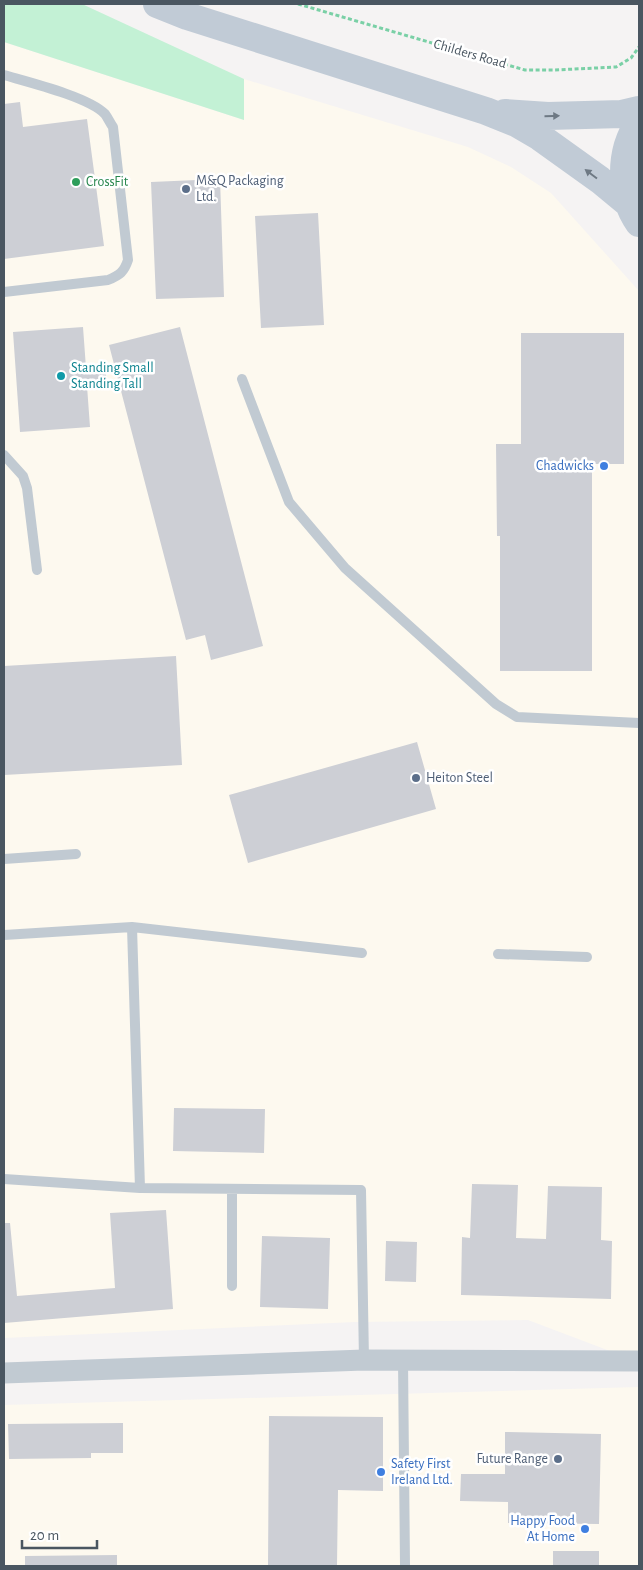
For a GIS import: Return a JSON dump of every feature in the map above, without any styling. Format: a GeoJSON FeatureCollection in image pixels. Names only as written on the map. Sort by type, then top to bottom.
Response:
{"type":"FeatureCollection","features":[{"type":"Feature","properties":{"kind":"main road"},"geometry":{"type":"LineString","coordinates":[[157,4],[187,16],[486,111],[516,123],[540,137],[600,180],[634,213]]}},
{"type":"Feature","properties":{"kind":"main road"},"geometry":{"type":"LineString","coordinates":[[486,111],[548,116],[622,114],[639,110]]}},
{"type":"Feature","properties":{"kind":"main road"},"geometry":{"type":"LineString","coordinates":[[634,213],[625,185],[624,165],[628,146],[639,123]]}},
{"type":"Feature","properties":{"kind":"street"},"geometry":{"type":"LineString","coordinates":[[4,1373],[364,1360],[639,1362]]}},
{"type":"Feature","properties":{"kind":"lane"},"geometry":{"type":"LineString","coordinates":[[4,75],[62,93],[94,106],[105,114],[113,127],[128,260],[120,274],[108,280],[4,292]]}},
{"type":"Feature","properties":{"kind":"lane"},"geometry":{"type":"LineString","coordinates":[[242,379],[289,502],[345,568],[496,704],[517,717],[639,723]]}},
{"type":"Feature","properties":{"kind":"lane"},"geometry":{"type":"LineString","coordinates":[[4,455],[23,476],[27,488],[37,570]]}},
{"type":"Feature","properties":{"kind":"lane"},"geometry":{"type":"LineString","coordinates":[[4,859],[76,854]]}},
{"type":"Feature","properties":{"kind":"lane"},"geometry":{"type":"LineString","coordinates":[[4,935],[132,927],[362,953]]}},
{"type":"Feature","properties":{"kind":"lane"},"geometry":{"type":"LineString","coordinates":[[132,927],[140,1188]]}},
{"type":"Feature","properties":{"kind":"lane"},"geometry":{"type":"LineString","coordinates":[[498,954],[587,957]]}},
{"type":"Feature","properties":{"kind":"lane"},"geometry":{"type":"LineString","coordinates":[[4,1180],[140,1188],[361,1190],[364,1360]]}},
{"type":"Feature","properties":{"kind":"lane"},"geometry":{"type":"LineString","coordinates":[[232,1189],[232,1286]]}},
{"type":"Feature","properties":{"kind":"lane"},"geometry":{"type":"LineString","coordinates":[[403,1360],[404,1566]]}},
{"type":"Feature","properties":{"kind":"path","name":"Childers Road"},"geometry":{"type":"LineString","coordinates":[[298,4],[525,70],[616,67],[631,58],[639,48]]}},
{"type":"Feature","properties":{"kind":"shaded area"},"geometry":{"type":"Polygon","coordinates":[[[4,42],[244,120],[244,79],[468,147],[511,167],[551,193],[639,291],[639,1362],[528,1320],[355,1322],[4,1338],[4,42]]]}},
{"type":"Feature","properties":{"kind":"shaded area"},"geometry":{"type":"Polygon","coordinates":[[[639,1387],[639,1566],[4,1566],[4,1405],[639,1387]]]}},
{"type":"Feature","properties":{"kind":"green space"},"geometry":{"type":"Polygon","coordinates":[[[4,4],[82,4],[244,79],[244,120],[4,42],[4,4]]]}},
{"type":"Feature","properties":{"kind":"building"},"geometry":{"type":"Polygon","coordinates":[[[20,102],[23,127],[87,119],[104,246],[4,259],[4,104],[20,102]]]}},
{"type":"Feature","properties":{"kind":"building"},"geometry":{"type":"Polygon","coordinates":[[[220,179],[224,297],[156,299],[151,182],[220,179]]]}},
{"type":"Feature","properties":{"kind":"building"},"geometry":{"type":"Polygon","coordinates":[[[318,213],[324,325],[261,328],[255,216],[318,213]]]}},
{"type":"Feature","properties":{"kind":"building","name":"Standing Small Standing Tall"},"geometry":{"type":"Polygon","coordinates":[[[83,327],[86,368],[105,367],[107,384],[87,386],[90,427],[20,432],[13,332],[83,327]]]}},
{"type":"Feature","properties":{"kind":"building"},"geometry":{"type":"Polygon","coordinates":[[[180,327],[263,646],[211,660],[205,635],[186,640],[109,345],[180,327]]]}},
{"type":"Feature","properties":{"kind":"building"},"geometry":{"type":"Polygon","coordinates":[[[521,333],[624,333],[624,464],[592,464],[592,671],[500,671],[500,536],[497,536],[496,444],[521,444],[521,333]]]}},
{"type":"Feature","properties":{"kind":"building"},"geometry":{"type":"Polygon","coordinates":[[[176,656],[182,765],[4,775],[4,666],[176,656]]]}},
{"type":"Feature","properties":{"kind":"building"},"geometry":{"type":"Polygon","coordinates":[[[417,742],[436,809],[248,863],[229,795],[417,742]]]}},
{"type":"Feature","properties":{"kind":"building"},"geometry":{"type":"Polygon","coordinates":[[[174,1108],[265,1109],[264,1153],[173,1151],[174,1108]]]}},
{"type":"Feature","properties":{"kind":"building"},"geometry":{"type":"Polygon","coordinates":[[[472,1184],[518,1185],[516,1238],[546,1239],[548,1186],[602,1187],[601,1240],[612,1241],[611,1299],[461,1295],[462,1237],[470,1238],[472,1184]]]}},
{"type":"Feature","properties":{"kind":"building"},"geometry":{"type":"Polygon","coordinates":[[[166,1210],[173,1309],[4,1323],[4,1223],[10,1223],[17,1296],[115,1288],[110,1213],[166,1210]]]}},
{"type":"Feature","properties":{"kind":"building"},"geometry":{"type":"Polygon","coordinates":[[[262,1236],[330,1238],[328,1309],[260,1307],[262,1236]]]}},
{"type":"Feature","properties":{"kind":"building"},"geometry":{"type":"Polygon","coordinates":[[[386,1241],[417,1242],[416,1282],[385,1281],[386,1241]]]}},
{"type":"Feature","properties":{"kind":"building"},"geometry":{"type":"Polygon","coordinates":[[[269,1416],[383,1417],[383,1491],[338,1490],[337,1566],[268,1566],[269,1416]]]}},
{"type":"Feature","properties":{"kind":"building"},"geometry":{"type":"Polygon","coordinates":[[[123,1423],[123,1453],[91,1453],[91,1458],[9,1459],[8,1424],[123,1423]]]}},
{"type":"Feature","properties":{"kind":"building"},"geometry":{"type":"Polygon","coordinates":[[[505,1432],[601,1434],[599,1524],[508,1523],[508,1502],[460,1501],[461,1474],[505,1474],[505,1432]]]}},
{"type":"Feature","properties":{"kind":"building"},"geometry":{"type":"Polygon","coordinates":[[[553,1551],[599,1551],[599,1566],[553,1566],[553,1551]]]}},
{"type":"Feature","properties":{"kind":"building"},"geometry":{"type":"Polygon","coordinates":[[[117,1555],[117,1566],[25,1566],[25,1556],[117,1555]]]}},
{"type":"Feature","properties":{"kind":"place","name":"CrossFit"},"geometry":{"type":"Point","coordinates":[76,182]}},
{"type":"Feature","properties":{"kind":"place","name":"M&Q Packaging Ltd."},"geometry":{"type":"Point","coordinates":[186,189]}},
{"type":"Feature","properties":{"kind":"place","name":"Standing Small Standing Tall"},"geometry":{"type":"Point","coordinates":[61,376]}},
{"type":"Feature","properties":{"kind":"place","name":"Chadwicks"},"geometry":{"type":"Point","coordinates":[604,466]}},
{"type":"Feature","properties":{"kind":"place","name":"Heiton Steel"},"geometry":{"type":"Point","coordinates":[416,778]}},
{"type":"Feature","properties":{"kind":"place","name":"Future Range"},"geometry":{"type":"Point","coordinates":[558,1459]}},
{"type":"Feature","properties":{"kind":"place","name":"Safety First Ireland Ltd."},"geometry":{"type":"Point","coordinates":[381,1472]}},
{"type":"Feature","properties":{"kind":"place","name":"Happy Food At Home"},"geometry":{"type":"Point","coordinates":[585,1529]}}]}
